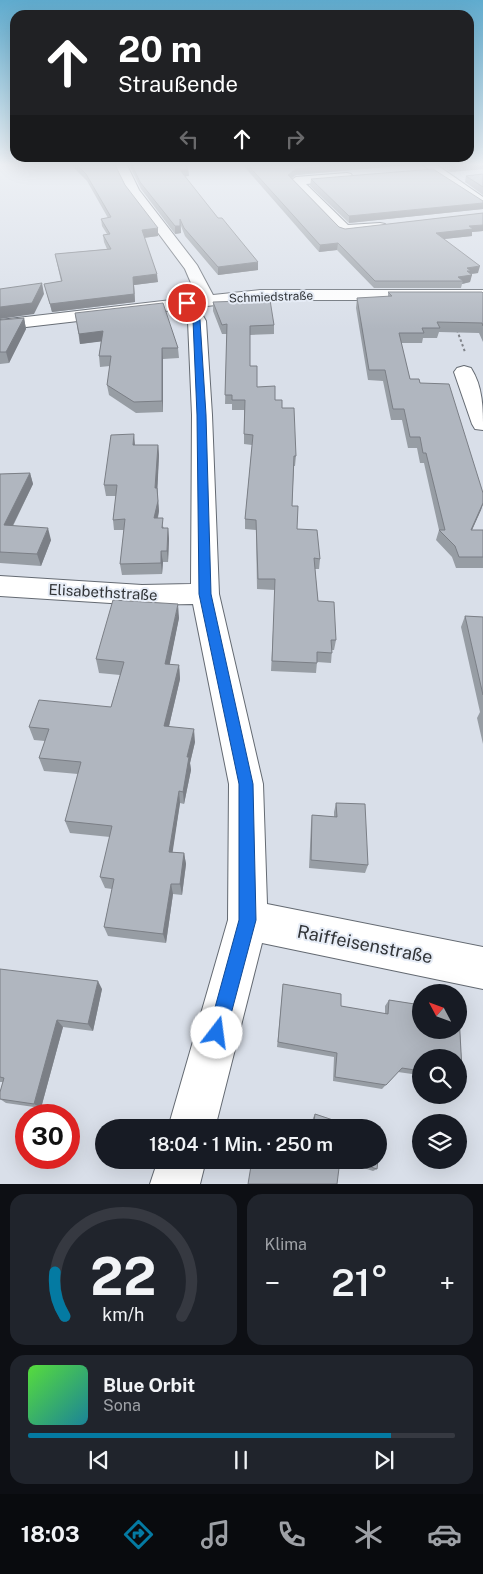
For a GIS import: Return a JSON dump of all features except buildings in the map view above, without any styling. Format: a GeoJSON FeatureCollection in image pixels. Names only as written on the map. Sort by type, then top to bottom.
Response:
{"type":"FeatureCollection","features":[{"type":"Feature","properties":{"kind":"street"},"geometry":{"type":"LineString","coordinates":[[154,218],[192,268],[197,302],[202,415],[205,594],[246,784],[248,920],[193,1119]]}},
{"type":"Feature","properties":{"kind":"street"},"geometry":{"type":"LineString","coordinates":[[332,218],[344,230],[394,225]]}},
{"type":"Feature","properties":{"kind":"street","name":"Schmiedstraße"},"geometry":{"type":"LineString","coordinates":[[0,325],[260,296],[483,295]]}},
{"type":"Feature","properties":{"kind":"street"},"geometry":{"type":"LineString","coordinates":[[464,372],[483,424]]}},
{"type":"Feature","properties":{"kind":"street","name":"Elisabethstraße"},"geometry":{"type":"LineString","coordinates":[[0,586],[142,595],[205,594]]}},
{"type":"Feature","properties":{"kind":"street","name":"Raiffeisenstraße"},"geometry":{"type":"LineString","coordinates":[[248,920],[483,968]]}},
{"type":"Feature","properties":{"kind":"street"},"geometry":{"type":"LineString","coordinates":[[175,1184],[179,1169]]}},
{"type":"Feature","properties":{"kind":"path"},"geometry":{"type":"LineString","coordinates":[[443,294],[468,361],[464,372]]}},
{"type":"Feature","properties":{"kind":"route"},"geometry":{"type":"LineString","coordinates":[[187,303],[197,320],[202,415],[205,594],[246,784],[248,920],[217,1033]]}}]}
